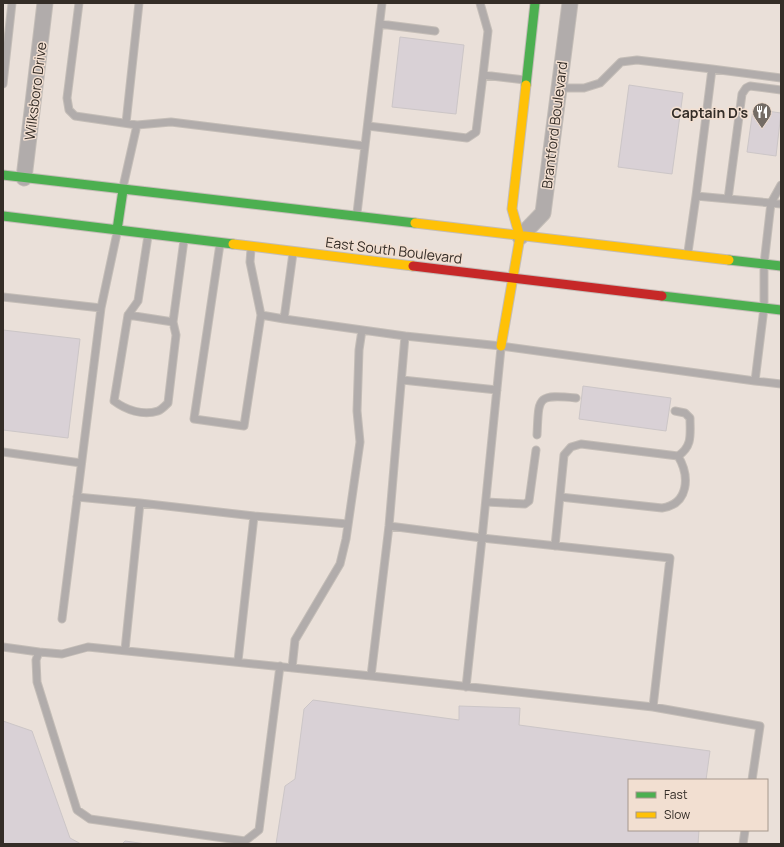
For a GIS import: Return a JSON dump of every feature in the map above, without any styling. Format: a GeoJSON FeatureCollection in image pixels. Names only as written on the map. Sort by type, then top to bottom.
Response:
{"type":"FeatureCollection","features":[{"type":"Feature","properties":{"kind":"main road"},"geometry":{"type":"LineString","coordinates":[[501,346],[520,237],[512,209],[535,3]]}},
{"type":"Feature","properties":{"kind":"main road","name":"East South Boulevard"},"geometry":{"type":"LineString","coordinates":[[3,176],[781,266]]}},
{"type":"Feature","properties":{"kind":"main road"},"geometry":{"type":"LineString","coordinates":[[117,230],[123,190]]}},
{"type":"Feature","properties":{"kind":"main road","name":"East South Boulevard"},"geometry":{"type":"LineString","coordinates":[[3,216],[781,310]]}},
{"type":"Feature","properties":{"kind":"street","name":"Wilksboro Drive"},"geometry":{"type":"LineString","coordinates":[[24,178],[35,103],[45,3]]}},
{"type":"Feature","properties":{"kind":"street","name":"Brantford Boulevard"},"geometry":{"type":"LineString","coordinates":[[520,237],[543,213],[570,3]]}},
{"type":"Feature","properties":{"kind":"lane"},"geometry":{"type":"LineString","coordinates":[[3,84],[5,39],[12,3]]}},
{"type":"Feature","properties":{"kind":"lane"},"geometry":{"type":"LineString","coordinates":[[79,3],[67,98],[69,110],[75,116],[137,125],[171,122],[365,146]]}},
{"type":"Feature","properties":{"kind":"lane"},"geometry":{"type":"LineString","coordinates":[[126,123],[139,3]]}},
{"type":"Feature","properties":{"kind":"lane"},"geometry":{"type":"LineString","coordinates":[[356,217],[382,3]]}},
{"type":"Feature","properties":{"kind":"lane"},"geometry":{"type":"LineString","coordinates":[[368,126],[467,138],[476,132],[488,31],[480,3]]}},
{"type":"Feature","properties":{"kind":"lane"},"geometry":{"type":"LineString","coordinates":[[380,24],[436,31]]}},
{"type":"Feature","properties":{"kind":"lane"},"geometry":{"type":"LineString","coordinates":[[559,88],[584,88],[600,83],[621,62],[637,60],[781,78]]}},
{"type":"Feature","properties":{"kind":"lane"},"geometry":{"type":"LineString","coordinates":[[688,256],[712,69]]}},
{"type":"Feature","properties":{"kind":"lane"},"geometry":{"type":"LineString","coordinates":[[483,75],[526,80]]}},
{"type":"Feature","properties":{"kind":"lane"},"geometry":{"type":"LineString","coordinates":[[728,199],[742,94],[750,86],[781,90]]}},
{"type":"Feature","properties":{"kind":"lane"},"geometry":{"type":"LineString","coordinates":[[123,190],[137,125]]}},
{"type":"Feature","properties":{"kind":"lane"},"geometry":{"type":"LineString","coordinates":[[755,381],[764,308],[764,264],[771,203],[781,185]]}},
{"type":"Feature","properties":{"kind":"lane"},"geometry":{"type":"LineString","coordinates":[[696,196],[781,204]]}},
{"type":"Feature","properties":{"kind":"lane"},"geometry":{"type":"LineString","coordinates":[[62,619],[101,308],[117,230]]}},
{"type":"Feature","properties":{"kind":"lane"},"geometry":{"type":"LineString","coordinates":[[148,234],[138,301],[128,315],[114,401],[126,409],[144,412],[158,411],[168,403],[176,335],[173,322],[184,238]]}},
{"type":"Feature","properties":{"kind":"lane"},"geometry":{"type":"LineString","coordinates":[[220,243],[194,420],[244,426],[261,315],[250,262],[251,247]]}},
{"type":"Feature","properties":{"kind":"lane"},"geometry":{"type":"LineString","coordinates":[[284,319],[293,252]]}},
{"type":"Feature","properties":{"kind":"lane"},"geometry":{"type":"LineString","coordinates":[[3,296],[101,308]]}},
{"type":"Feature","properties":{"kind":"lane"},"geometry":{"type":"LineString","coordinates":[[128,315],[173,322]]}},
{"type":"Feature","properties":{"kind":"lane"},"geometry":{"type":"LineString","coordinates":[[261,315],[405,336],[501,346],[781,384]]}},
{"type":"Feature","properties":{"kind":"lane"},"geometry":{"type":"LineString","coordinates":[[292,668],[294,640],[340,564],[348,524],[360,442],[357,411],[359,350],[362,330]]}},
{"type":"Feature","properties":{"kind":"lane"},"geometry":{"type":"LineString","coordinates":[[370,676],[389,526],[405,336]]}},
{"type":"Feature","properties":{"kind":"lane"},"geometry":{"type":"LineString","coordinates":[[466,687],[501,346]]}},
{"type":"Feature","properties":{"kind":"lane"},"geometry":{"type":"LineString","coordinates":[[402,380],[497,390]]}},
{"type":"Feature","properties":{"kind":"lane"},"geometry":{"type":"LineString","coordinates":[[537,435],[538,406],[543,400],[551,396],[576,398]]}},
{"type":"Feature","properties":{"kind":"lane"},"geometry":{"type":"LineString","coordinates":[[555,546],[564,455],[571,447],[581,444],[678,456],[686,451],[689,443],[690,418],[685,413],[674,411]]}},
{"type":"Feature","properties":{"kind":"lane"},"geometry":{"type":"LineString","coordinates":[[486,502],[525,504],[529,501],[536,450]]}},
{"type":"Feature","properties":{"kind":"lane"},"geometry":{"type":"LineString","coordinates":[[3,452],[81,463]]}},
{"type":"Feature","properties":{"kind":"lane"},"geometry":{"type":"LineString","coordinates":[[560,497],[662,508],[673,506],[680,500],[686,481],[684,466],[678,456]]}},
{"type":"Feature","properties":{"kind":"lane"},"geometry":{"type":"LineString","coordinates":[[77,497],[254,516],[348,524]]}},
{"type":"Feature","properties":{"kind":"lane"},"geometry":{"type":"LineString","coordinates":[[125,650],[140,503]]}},
{"type":"Feature","properties":{"kind":"lane"},"geometry":{"type":"LineString","coordinates":[[238,661],[254,516]]}},
{"type":"Feature","properties":{"kind":"lane"},"geometry":{"type":"LineString","coordinates":[[389,526],[482,538],[670,558],[653,707]]}},
{"type":"Feature","properties":{"kind":"lane"},"geometry":{"type":"LineString","coordinates":[[3,647],[62,654],[88,646],[653,707],[760,726],[752,779]]}},
{"type":"Feature","properties":{"kind":"lane"},"geometry":{"type":"LineString","coordinates":[[39,652],[36,660],[37,682],[77,810],[90,819],[245,841],[259,830],[280,666]]}},
{"type":"Feature","properties":{"kind":"lane"},"geometry":{"type":"LineString","coordinates":[[743,844],[745,831]]}},
{"type":"Feature","properties":{"kind":"building"},"geometry":{"type":"Polygon","coordinates":[[[400,37],[464,45],[456,114],[392,107],[400,37]]]}},
{"type":"Feature","properties":{"kind":"building"},"geometry":{"type":"Polygon","coordinates":[[[629,85],[683,93],[672,174],[618,167],[629,85]]]}},
{"type":"Feature","properties":{"kind":"building"},"geometry":{"type":"Polygon","coordinates":[[[753,109],[781,113],[776,156],[747,152],[753,109]]]}},
{"type":"Feature","properties":{"kind":"building"},"geometry":{"type":"Polygon","coordinates":[[[3,330],[80,339],[68,438],[3,430],[3,330]]]}},
{"type":"Feature","properties":{"kind":"building"},"geometry":{"type":"Polygon","coordinates":[[[583,386],[671,398],[666,431],[579,419],[583,386]]]}},
{"type":"Feature","properties":{"kind":"building"},"geometry":{"type":"Polygon","coordinates":[[[313,700],[459,720],[459,706],[520,708],[519,725],[710,751],[706,779],[628,779],[628,831],[699,831],[698,844],[276,844],[285,786],[295,779],[304,709],[313,700]]]}},
{"type":"Feature","properties":{"kind":"building"},"geometry":{"type":"Polygon","coordinates":[[[3,721],[32,731],[70,838],[81,844],[3,844],[3,721]]]}},
{"type":"Feature","properties":{"kind":"building"},"geometry":{"type":"Polygon","coordinates":[[[125,841],[146,844],[122,844],[125,841]]]}},
{"type":"Feature","properties":{"kind":"traffic: fast"},"geometry":{"type":"LineString","coordinates":[[526,85],[535,3]]}},
{"type":"Feature","properties":{"kind":"traffic: fast"},"geometry":{"type":"LineString","coordinates":[[3,175],[415,223]]}},
{"type":"Feature","properties":{"kind":"traffic: fast"},"geometry":{"type":"LineString","coordinates":[[117,230],[123,190]]}},
{"type":"Feature","properties":{"kind":"traffic: fast"},"geometry":{"type":"LineString","coordinates":[[3,216],[233,244]]}},
{"type":"Feature","properties":{"kind":"traffic: fast"},"geometry":{"type":"LineString","coordinates":[[729,260],[781,266]]}},
{"type":"Feature","properties":{"kind":"traffic: fast"},"geometry":{"type":"LineString","coordinates":[[662,296],[781,310]]}},
{"type":"Feature","properties":{"kind":"traffic: slow"},"geometry":{"type":"LineString","coordinates":[[501,346],[520,237],[512,209],[526,85]]}},
{"type":"Feature","properties":{"kind":"traffic: slow"},"geometry":{"type":"LineString","coordinates":[[415,223],[729,260]]}},
{"type":"Feature","properties":{"kind":"traffic: slow"},"geometry":{"type":"LineString","coordinates":[[233,244],[413,266]]}},
{"type":"Feature","properties":{"kind":"traffic: jam"},"geometry":{"type":"LineString","coordinates":[[413,266],[662,296]]}},
{"type":"Feature","properties":{"kind":"place","name":"Captain D's"},"geometry":{"type":"Point","coordinates":[762,129]}}]}
